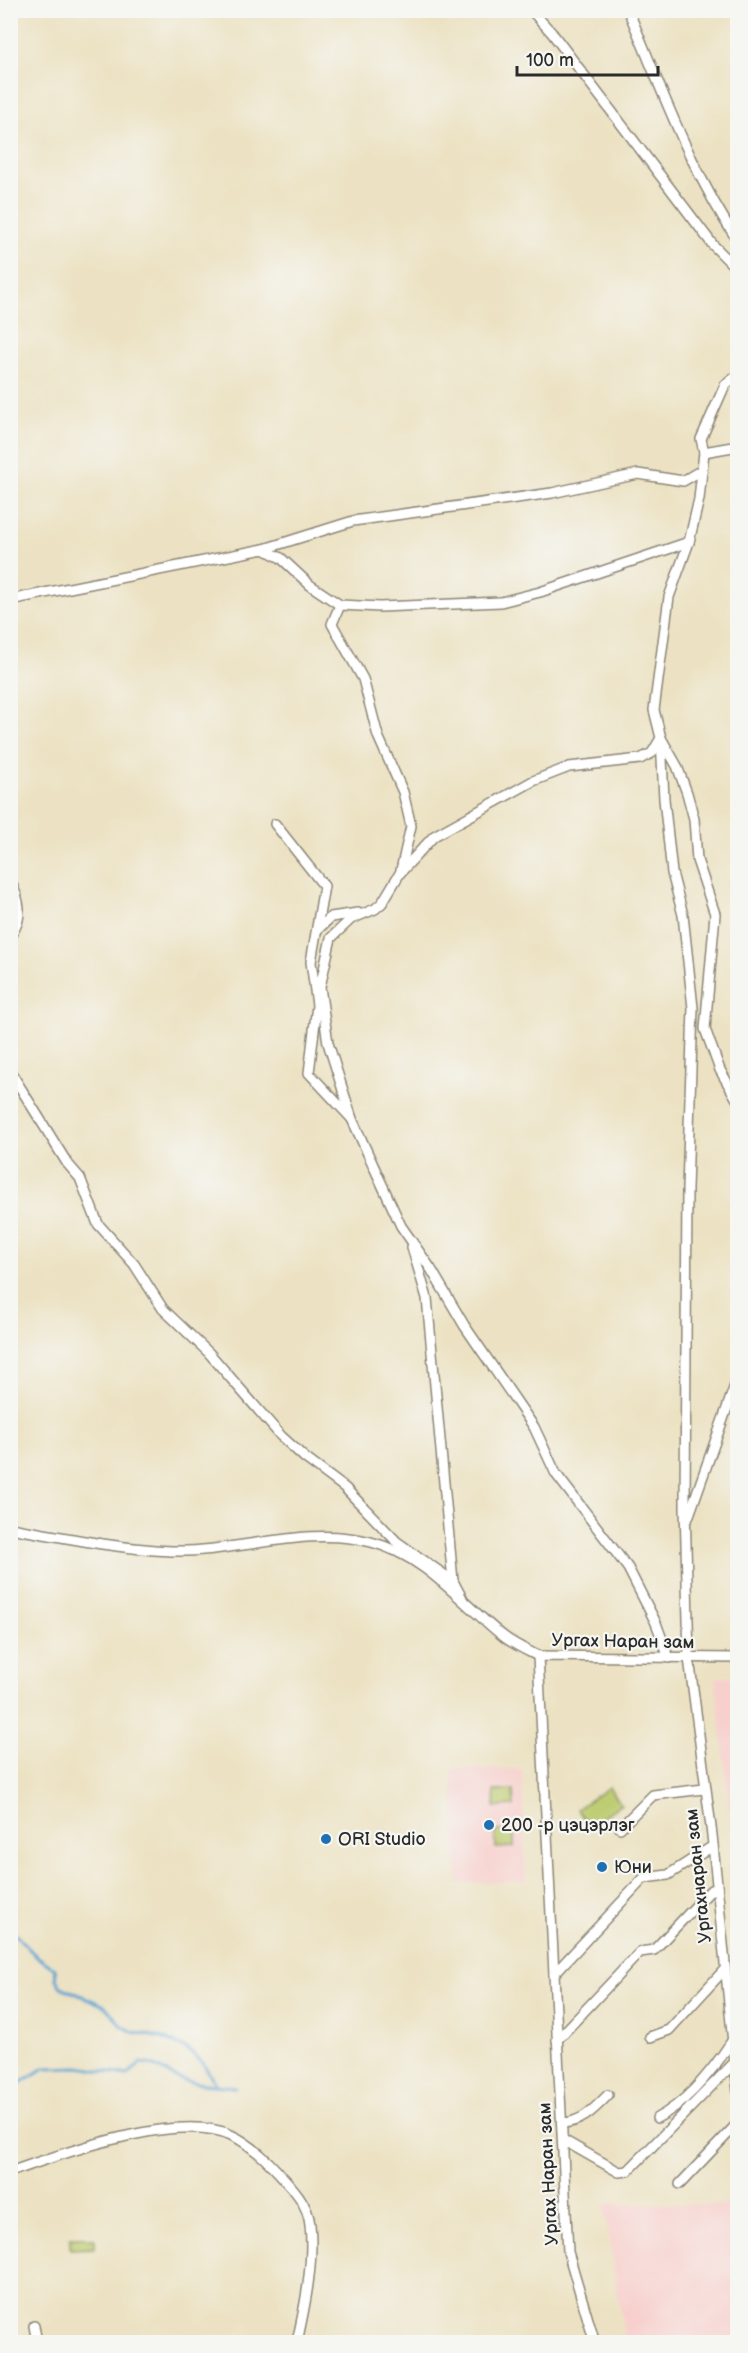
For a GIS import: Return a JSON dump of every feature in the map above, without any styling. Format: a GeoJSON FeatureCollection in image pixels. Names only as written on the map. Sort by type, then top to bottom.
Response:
{"type":"FeatureCollection","features":[{"type":"Feature","properties":{"kind":"street"},"geometry":{"type":"LineString","coordinates":[[531,10],[552,33],[713,245],[738,270]]}},
{"type":"Feature","properties":{"kind":"street"},"geometry":{"type":"LineString","coordinates":[[628,10],[671,117],[695,168],[738,241]]}},
{"type":"Feature","properties":{"kind":"street"},"geometry":{"type":"LineString","coordinates":[[738,375],[725,385],[701,439],[704,452],[699,500],[689,542],[669,597],[661,641],[654,710],[661,738],[677,766],[687,793],[694,819],[697,860],[715,914],[705,1029],[720,1070],[738,1101]]}},
{"type":"Feature","properties":{"kind":"street"},"geometry":{"type":"LineString","coordinates":[[704,452],[738,446]]}},
{"type":"Feature","properties":{"kind":"street"},"geometry":{"type":"LineString","coordinates":[[10,600],[264,549],[353,521],[552,493],[638,474],[683,481],[702,470]]}},
{"type":"Feature","properties":{"kind":"street"},"geometry":{"type":"LineString","coordinates":[[264,549],[281,558],[310,585],[340,605],[402,607],[501,602],[540,592],[689,542]]}},
{"type":"Feature","properties":{"kind":"street"},"geometry":{"type":"LineString","coordinates":[[340,605],[332,624],[363,679],[378,736],[403,792],[411,825],[400,873]]}},
{"type":"Feature","properties":{"kind":"street"},"geometry":{"type":"LineString","coordinates":[[315,931],[331,917],[375,909],[382,903],[400,873],[434,836],[533,781],[569,767],[640,759],[652,753],[661,738]]}},
{"type":"Feature","properties":{"kind":"street","name":"Ургахнаран зам"},"geometry":{"type":"LineString","coordinates":[[661,738],[672,873],[683,915],[693,1008],[687,1201],[689,1658],[713,1846],[738,2092]]}},
{"type":"Feature","properties":{"kind":"street"},"geometry":{"type":"LineString","coordinates":[[274,824],[324,886],[311,962],[317,1005],[309,1073],[352,1119]]}},
{"type":"Feature","properties":{"kind":"street"},"geometry":{"type":"LineString","coordinates":[[10,880],[21,904],[16,928],[10,936]]}},
{"type":"Feature","properties":{"kind":"street"},"geometry":{"type":"LineString","coordinates":[[320,987],[332,938],[340,928],[363,913]]}},
{"type":"Feature","properties":{"kind":"street"},"geometry":{"type":"LineString","coordinates":[[315,931],[328,1043],[352,1119],[410,1241],[427,1298],[453,1581],[462,1598]]}},
{"type":"Feature","properties":{"kind":"street"},"geometry":{"type":"LineString","coordinates":[[10,1071],[67,1163],[80,1178],[98,1224],[134,1264],[163,1309],[209,1353],[262,1415],[305,1458],[345,1488],[397,1542],[453,1581]]}},
{"type":"Feature","properties":{"kind":"street"},"geometry":{"type":"LineString","coordinates":[[410,1241],[431,1269],[464,1325],[534,1426],[556,1474],[628,1568],[656,1623],[669,1658]]}},
{"type":"Feature","properties":{"kind":"street"},"geometry":{"type":"LineString","coordinates":[[687,1520],[738,1377]]}},
{"type":"Feature","properties":{"kind":"street"},"geometry":{"type":"LineString","coordinates":[[10,1528],[172,1551],[302,1538],[337,1537],[371,1542],[407,1557],[440,1578],[505,1638],[538,1656]]}},
{"type":"Feature","properties":{"kind":"street","name":"Ургах Наран зам"},"geometry":{"type":"LineString","coordinates":[[594,2340],[568,2252],[538,1656],[738,1658]]}},
{"type":"Feature","properties":{"kind":"street"},"geometry":{"type":"LineString","coordinates":[[620,1828],[653,1795],[705,1789]]}},
{"type":"Feature","properties":{"kind":"street"},"geometry":{"type":"LineString","coordinates":[[554,1974],[644,1878],[668,1875],[713,1846]]}},
{"type":"Feature","properties":{"kind":"street"},"geometry":{"type":"LineString","coordinates":[[558,2040],[640,1952],[654,1950],[711,1890],[717,1888]]}},
{"type":"Feature","properties":{"kind":"street"},"geometry":{"type":"LineString","coordinates":[[650,2037],[669,2030],[725,1969]]}},
{"type":"Feature","properties":{"kind":"street"},"geometry":{"type":"LineString","coordinates":[[657,2118],[672,2110],[709,2074],[732,2041]]}},
{"type":"Feature","properties":{"kind":"street"},"geometry":{"type":"LineString","coordinates":[[562,2140],[619,2172],[628,2171],[735,2062]]}},
{"type":"Feature","properties":{"kind":"street"},"geometry":{"type":"LineString","coordinates":[[562,2123],[588,2115],[608,2095]]}},
{"type":"Feature","properties":{"kind":"street"},"geometry":{"type":"LineString","coordinates":[[680,2184],[738,2123]]}},
{"type":"Feature","properties":{"kind":"street"},"geometry":{"type":"LineString","coordinates":[[10,2172],[72,2150],[172,2128],[204,2128],[231,2135],[265,2158],[294,2188],[306,2208],[310,2225],[309,2260],[297,2343]]}},
{"type":"Feature","properties":{"kind":"street"},"geometry":{"type":"LineString","coordinates":[[34,2326],[37,2343]]}},
{"type":"Feature","properties":{"kind":"shaded area"},"geometry":{"type":"Polygon","coordinates":[[[715,1677],[737,1677],[737,1876],[715,1677]]]}},
{"type":"Feature","properties":{"kind":"shaded area","name":"200 -р цэцэрлэг"},"geometry":{"type":"Polygon","coordinates":[[[452,1769],[522,1769],[526,1881],[458,1883],[452,1769]]]}},
{"type":"Feature","properties":{"kind":"shaded area"},"geometry":{"type":"Polygon","coordinates":[[[604,2204],[737,2205],[737,2342],[625,2342],[604,2204]]]}},
{"type":"Feature","properties":{"kind":"green space"},"geometry":{"type":"Polygon","coordinates":[[[609,1787],[621,1804],[589,1826],[577,1809],[609,1787]]]}},
{"type":"Feature","properties":{"kind":"green space"},"geometry":{"type":"Polygon","coordinates":[[[513,1790],[514,1806],[495,1807],[494,1791],[513,1790]]]}},
{"type":"Feature","properties":{"kind":"green space"},"geometry":{"type":"Polygon","coordinates":[[[495,1831],[514,1831],[514,1847],[496,1848],[495,1831]]]}},
{"type":"Feature","properties":{"kind":"green space"},"geometry":{"type":"Polygon","coordinates":[[[70,2238],[94,2238],[94,2248],[70,2249],[70,2238]]]}},
{"type":"Feature","properties":{"kind":"waterway"},"geometry":{"type":"LineString","coordinates":[[10,1929],[35,1955],[55,1969],[56,1979],[61,1987],[105,2006],[121,2025],[133,2032],[162,2038],[185,2048],[203,2063],[215,2084]]}},
{"type":"Feature","properties":{"kind":"waterway"},"geometry":{"type":"LineString","coordinates":[[10,2089],[44,2068],[79,2067],[128,2075],[140,2063],[152,2065],[189,2082],[235,2087]]}},
{"type":"Feature","properties":{"kind":"place","name":"200 -р цэцэрлэг"},"geometry":{"type":"Point","coordinates":[489,1825]}},
{"type":"Feature","properties":{"kind":"place","name":"ORI Studio"},"geometry":{"type":"Point","coordinates":[326,1839]}},
{"type":"Feature","properties":{"kind":"place","name":"Юни"},"geometry":{"type":"Point","coordinates":[602,1867]}}]}
